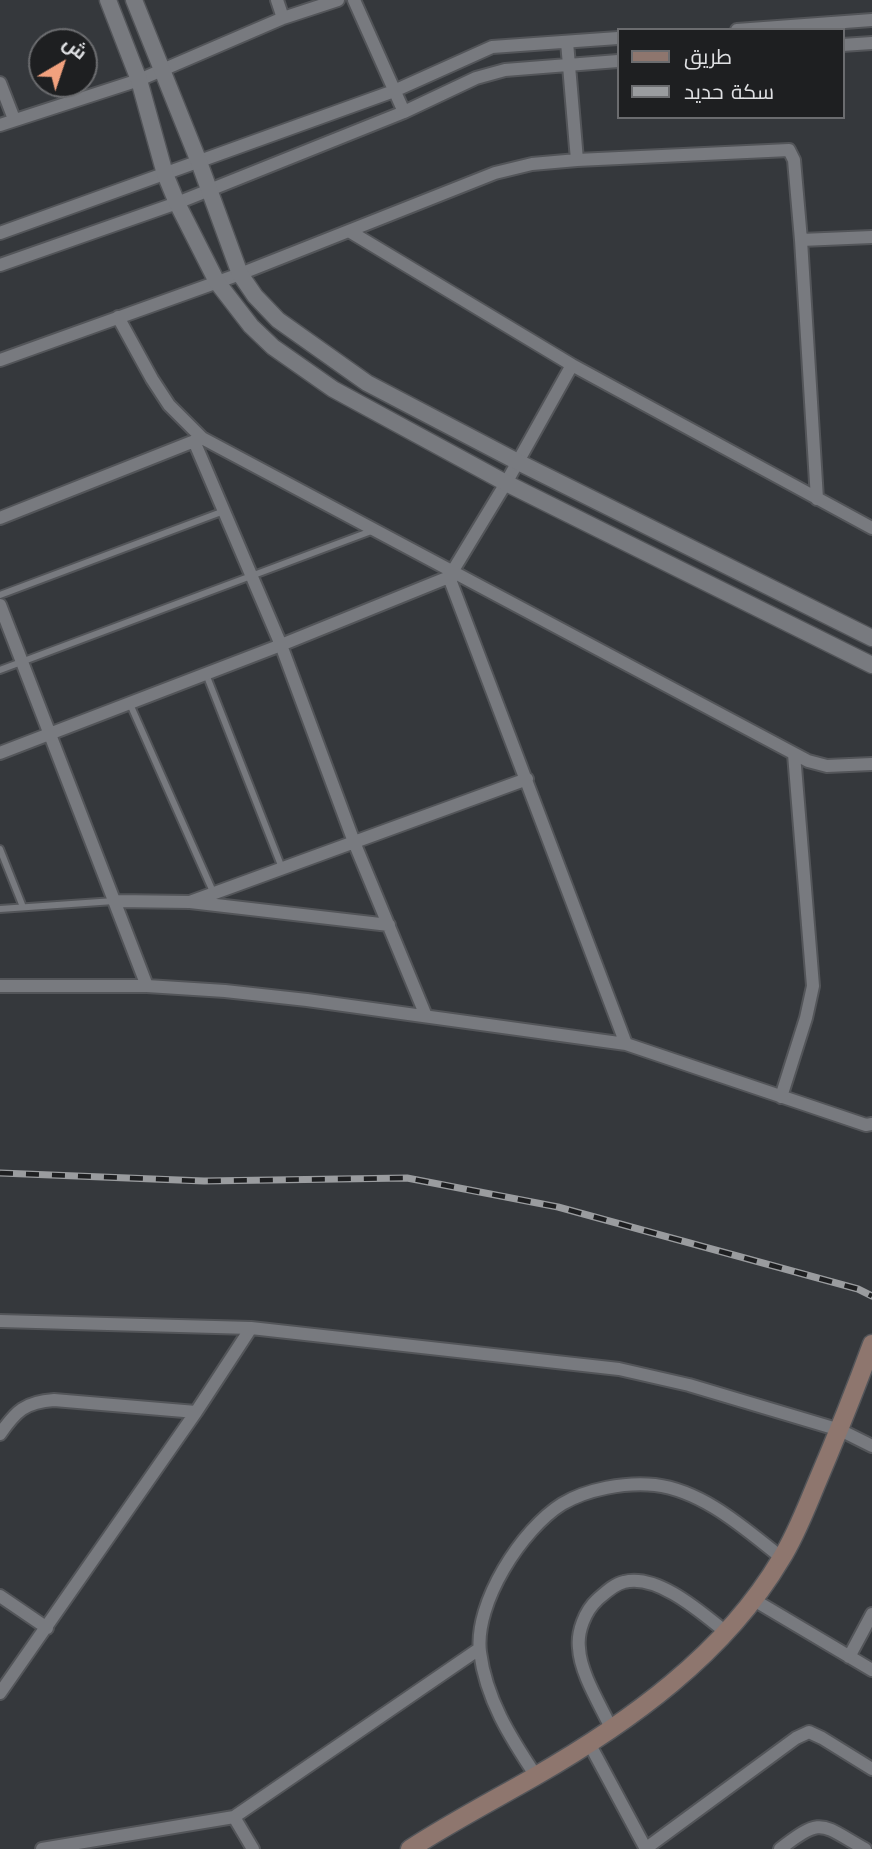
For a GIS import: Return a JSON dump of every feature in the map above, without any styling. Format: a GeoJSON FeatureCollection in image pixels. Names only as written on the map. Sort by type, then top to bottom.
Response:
{"type":"FeatureCollection","features":[{"type":"Feature","properties":{"kind":"main road"},"geometry":{"type":"LineString","coordinates":[[410,1849],[589,1743],[666,1686],[727,1633],[754,1600],[782,1558],[840,1430],[872,1345]]}},
{"type":"Feature","properties":{"kind":"street"},"geometry":{"type":"LineString","coordinates":[[108,0],[139,80],[177,203],[217,282],[251,326],[297,365],[333,389],[506,483],[872,665]]}},
{"type":"Feature","properties":{"kind":"street"},"geometry":{"type":"LineString","coordinates":[[134,0],[199,162],[240,274],[255,296],[278,320],[367,383],[518,462],[872,638]]}},
{"type":"Feature","properties":{"kind":"street"},"geometry":{"type":"LineString","coordinates":[[277,0],[284,18]]}},
{"type":"Feature","properties":{"kind":"street"},"geometry":{"type":"LineString","coordinates":[[0,125],[161,72],[284,18],[338,0]]}},
{"type":"Feature","properties":{"kind":"street"},"geometry":{"type":"LineString","coordinates":[[354,0],[404,112]]}},
{"type":"Feature","properties":{"kind":"street"},"geometry":{"type":"LineString","coordinates":[[764,28],[872,20]]}},
{"type":"Feature","properties":{"kind":"street"},"geometry":{"type":"LineString","coordinates":[[0,233],[394,91],[492,47],[616,38]]}},
{"type":"Feature","properties":{"kind":"street"},"geometry":{"type":"LineString","coordinates":[[567,42],[577,160]]}},
{"type":"Feature","properties":{"kind":"street"},"geometry":{"type":"LineString","coordinates":[[844,45],[872,43]]}},
{"type":"Feature","properties":{"kind":"street"},"geometry":{"type":"LineString","coordinates":[[0,265],[177,203],[404,112],[476,78],[505,70],[616,61]]}},
{"type":"Feature","properties":{"kind":"street"},"geometry":{"type":"LineString","coordinates":[[0,83],[14,120]]}},
{"type":"Feature","properties":{"kind":"street"},"geometry":{"type":"LineString","coordinates":[[0,360],[240,274],[495,173],[532,164],[577,160],[789,150],[794,160],[801,240],[817,499]]}},
{"type":"Feature","properties":{"kind":"street"},"geometry":{"type":"LineString","coordinates":[[349,231],[572,365],[872,528]]}},
{"type":"Feature","properties":{"kind":"street"},"geometry":{"type":"LineString","coordinates":[[801,240],[872,237]]}},
{"type":"Feature","properties":{"kind":"street"},"geometry":{"type":"LineString","coordinates":[[118,317],[163,396],[198,439],[281,645],[354,842],[426,1016]]}},
{"type":"Feature","properties":{"kind":"street"},"geometry":{"type":"LineString","coordinates":[[0,753],[281,645],[451,574],[572,365]]}},
{"type":"Feature","properties":{"kind":"street"},"geometry":{"type":"LineString","coordinates":[[0,518],[198,439],[376,530],[451,574],[794,754],[818,765],[872,764]]}},
{"type":"Feature","properties":{"kind":"street"},"geometry":{"type":"LineString","coordinates":[[451,574],[626,1044]]}},
{"type":"Feature","properties":{"kind":"street"},"geometry":{"type":"LineString","coordinates":[[0,605],[147,986]]}},
{"type":"Feature","properties":{"kind":"street"},"geometry":{"type":"LineString","coordinates":[[781,1097],[806,1018],[813,986],[794,754]]}},
{"type":"Feature","properties":{"kind":"street"},"geometry":{"type":"LineString","coordinates":[[190,902],[527,779]]}},
{"type":"Feature","properties":{"kind":"street"},"geometry":{"type":"LineString","coordinates":[[116,901],[190,902],[389,925]]}},
{"type":"Feature","properties":{"kind":"street"},"geometry":{"type":"LineString","coordinates":[[0,986],[147,986],[294,998],[626,1044],[866,1125],[872,1124]]}},
{"type":"Feature","properties":{"kind":"street"},"geometry":{"type":"LineString","coordinates":[[0,1321],[251,1328],[620,1369],[689,1385],[840,1430],[872,1446]]}},
{"type":"Feature","properties":{"kind":"street"},"geometry":{"type":"LineString","coordinates":[[0,1693],[196,1412],[251,1328]]}},
{"type":"Feature","properties":{"kind":"street"},"geometry":{"type":"LineString","coordinates":[[0,1434],[23,1407],[37,1401],[54,1400],[196,1412]]}},
{"type":"Feature","properties":{"kind":"street"},"geometry":{"type":"LineString","coordinates":[[536,1776],[502,1723],[487,1685],[479,1649],[485,1608],[502,1569],[531,1532],[562,1504],[583,1495],[619,1486],[656,1485],[688,1495],[728,1515],[782,1558]]}},
{"type":"Feature","properties":{"kind":"street"},"geometry":{"type":"LineString","coordinates":[[611,1728],[584,1670],[579,1648],[581,1628],[590,1606],[607,1590],[624,1581],[643,1582],[663,1589],[690,1603],[727,1633]]}},
{"type":"Feature","properties":{"kind":"street"},"geometry":{"type":"LineString","coordinates":[[0,1596],[47,1628]]}},
{"type":"Feature","properties":{"kind":"street"},"geometry":{"type":"LineString","coordinates":[[754,1600],[872,1670]]}},
{"type":"Feature","properties":{"kind":"street"},"geometry":{"type":"LineString","coordinates":[[849,1657],[872,1614]]}},
{"type":"Feature","properties":{"kind":"street"},"geometry":{"type":"LineString","coordinates":[[42,1849],[90,1845],[234,1817],[479,1649]]}},
{"type":"Feature","properties":{"kind":"street"},"geometry":{"type":"LineString","coordinates":[[589,1743],[646,1849],[796,1738],[809,1732],[872,1769]]}},
{"type":"Feature","properties":{"kind":"street"},"geometry":{"type":"LineString","coordinates":[[234,1817],[253,1849]]}},
{"type":"Feature","properties":{"kind":"street"},"geometry":{"type":"LineString","coordinates":[[780,1849],[812,1826],[826,1827],[865,1849]]}},
{"type":"Feature","properties":{"kind":"lane"},"geometry":{"type":"LineString","coordinates":[[0,595],[225,511]]}},
{"type":"Feature","properties":{"kind":"lane"},"geometry":{"type":"LineString","coordinates":[[0,670],[376,530]]}},
{"type":"Feature","properties":{"kind":"lane"},"geometry":{"type":"LineString","coordinates":[[206,674],[283,869]]}},
{"type":"Feature","properties":{"kind":"lane"},"geometry":{"type":"LineString","coordinates":[[130,704],[214,894]]}},
{"type":"Feature","properties":{"kind":"lane"},"geometry":{"type":"LineString","coordinates":[[0,849],[23,907]]}},
{"type":"Feature","properties":{"kind":"lane"},"geometry":{"type":"LineString","coordinates":[[0,909],[116,901]]}},
{"type":"Feature","properties":{"kind":"railway"},"geometry":{"type":"LineString","coordinates":[[0,1173],[204,1181],[407,1178],[558,1207],[858,1289],[872,1296]]}}]}
